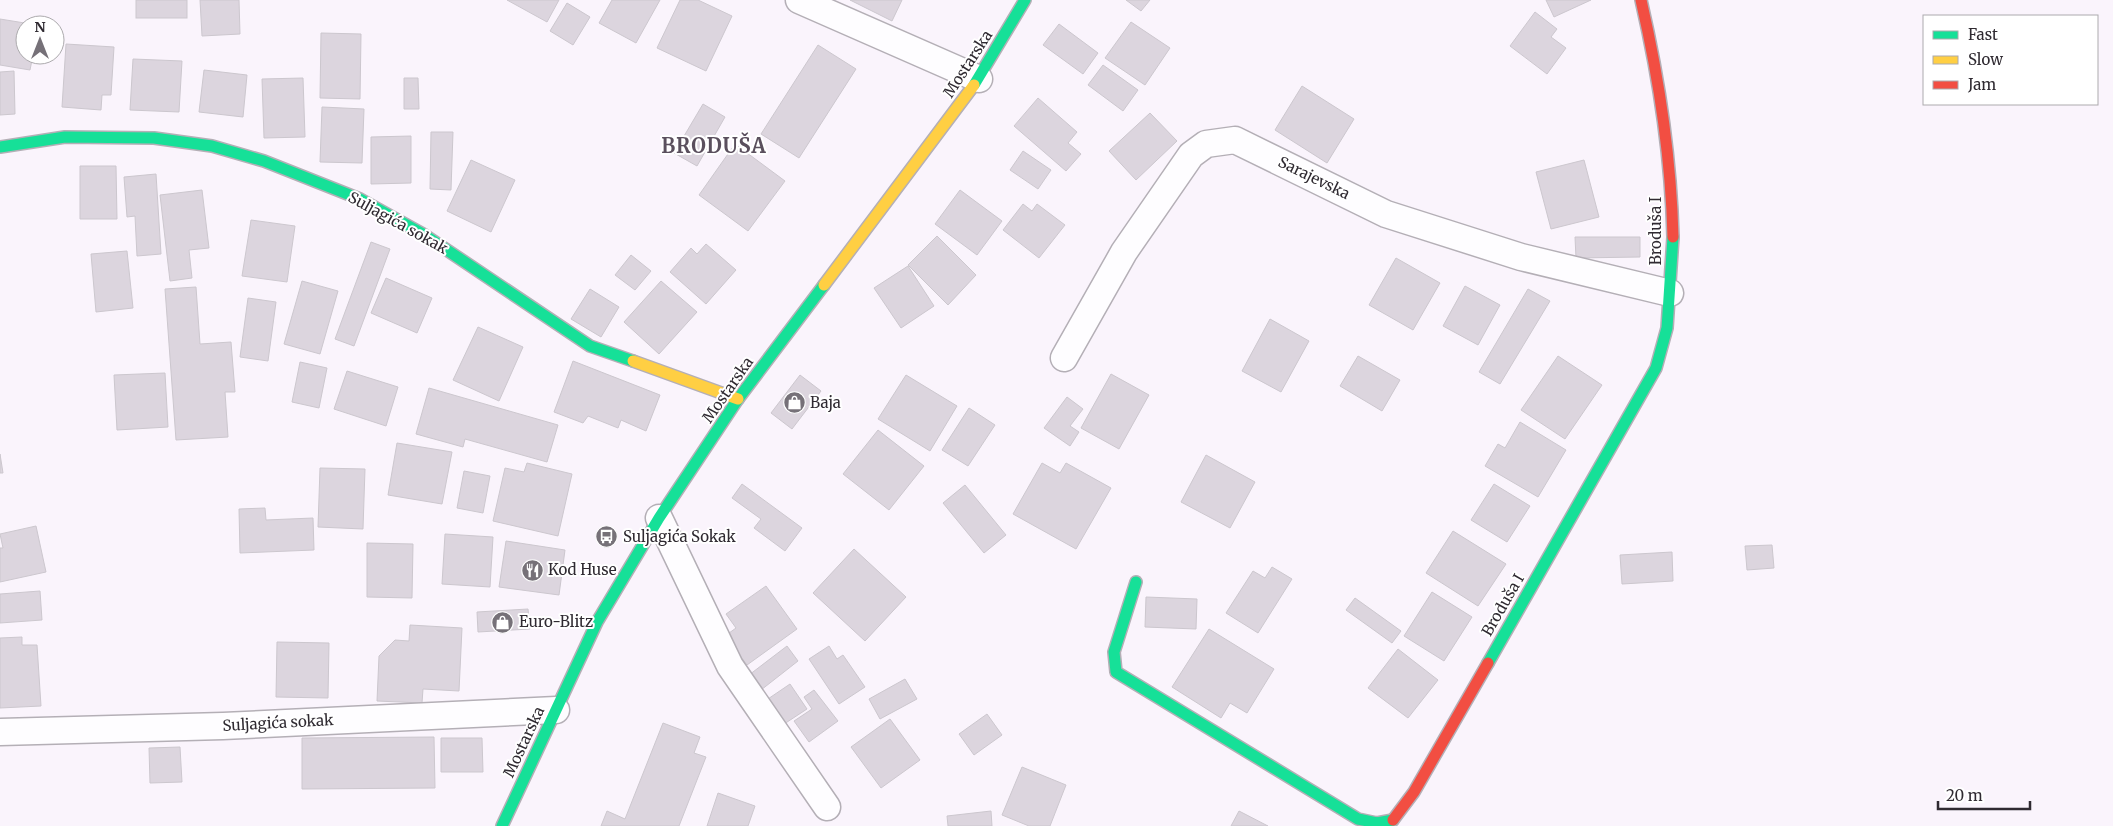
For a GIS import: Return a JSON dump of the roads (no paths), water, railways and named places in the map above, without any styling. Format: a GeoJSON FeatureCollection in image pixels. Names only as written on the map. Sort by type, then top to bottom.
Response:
{"type":"FeatureCollection","features":[{"type":"Feature","properties":{"kind":"street"},"geometry":{"type":"LineString","coordinates":[[799,0],[979,79]]}},
{"type":"Feature","properties":{"kind":"street","name":"Mostarska"},"geometry":{"type":"LineString","coordinates":[[502,826],[597,622],[659,518],[738,399],[979,79],[1025,0]]}},
{"type":"Feature","properties":{"kind":"street","name":"Broduša I"},"geometry":{"type":"LineString","coordinates":[[1136,582],[1114,652],[1116,672],[1358,819],[1377,823],[1394,820],[1419,783],[1656,368],[1667,330],[1673,207],[1664,120],[1641,0]]}},
{"type":"Feature","properties":{"kind":"street","name":"Suljagića sokak"},"geometry":{"type":"LineString","coordinates":[[0,147],[65,137],[154,138],[212,146],[264,161],[360,199],[423,234],[590,346],[738,399]]}},
{"type":"Feature","properties":{"kind":"street","name":"Sarajevska"},"geometry":{"type":"LineString","coordinates":[[1064,358],[1124,252],[1191,155],[1206,144],[1235,140],[1386,214],[1522,257],[1670,293]]}},
{"type":"Feature","properties":{"kind":"street"},"geometry":{"type":"LineString","coordinates":[[659,518],[730,666],[827,807]]}},
{"type":"Feature","properties":{"kind":"street","name":"Suljagića sokak"},"geometry":{"type":"LineString","coordinates":[[0,732],[232,725],[556,710]]}},
{"type":"Feature","properties":{"kind":"place","name":"Baja"},"geometry":{"type":"Point","coordinates":[794,403]}},
{"type":"Feature","properties":{"kind":"place","name":"Suljagića Sokak"},"geometry":{"type":"Point","coordinates":[607,537]}},
{"type":"Feature","properties":{"kind":"place","name":"Kod Huse"},"geometry":{"type":"Point","coordinates":[532,570]}},
{"type":"Feature","properties":{"kind":"place","name":"Euro-Blitz"},"geometry":{"type":"Point","coordinates":[503,622]}},
{"type":"Feature","properties":{"kind":"district","name":"BRODUŠA"},"geometry":{"type":"Point","coordinates":[714,146]}}]}
